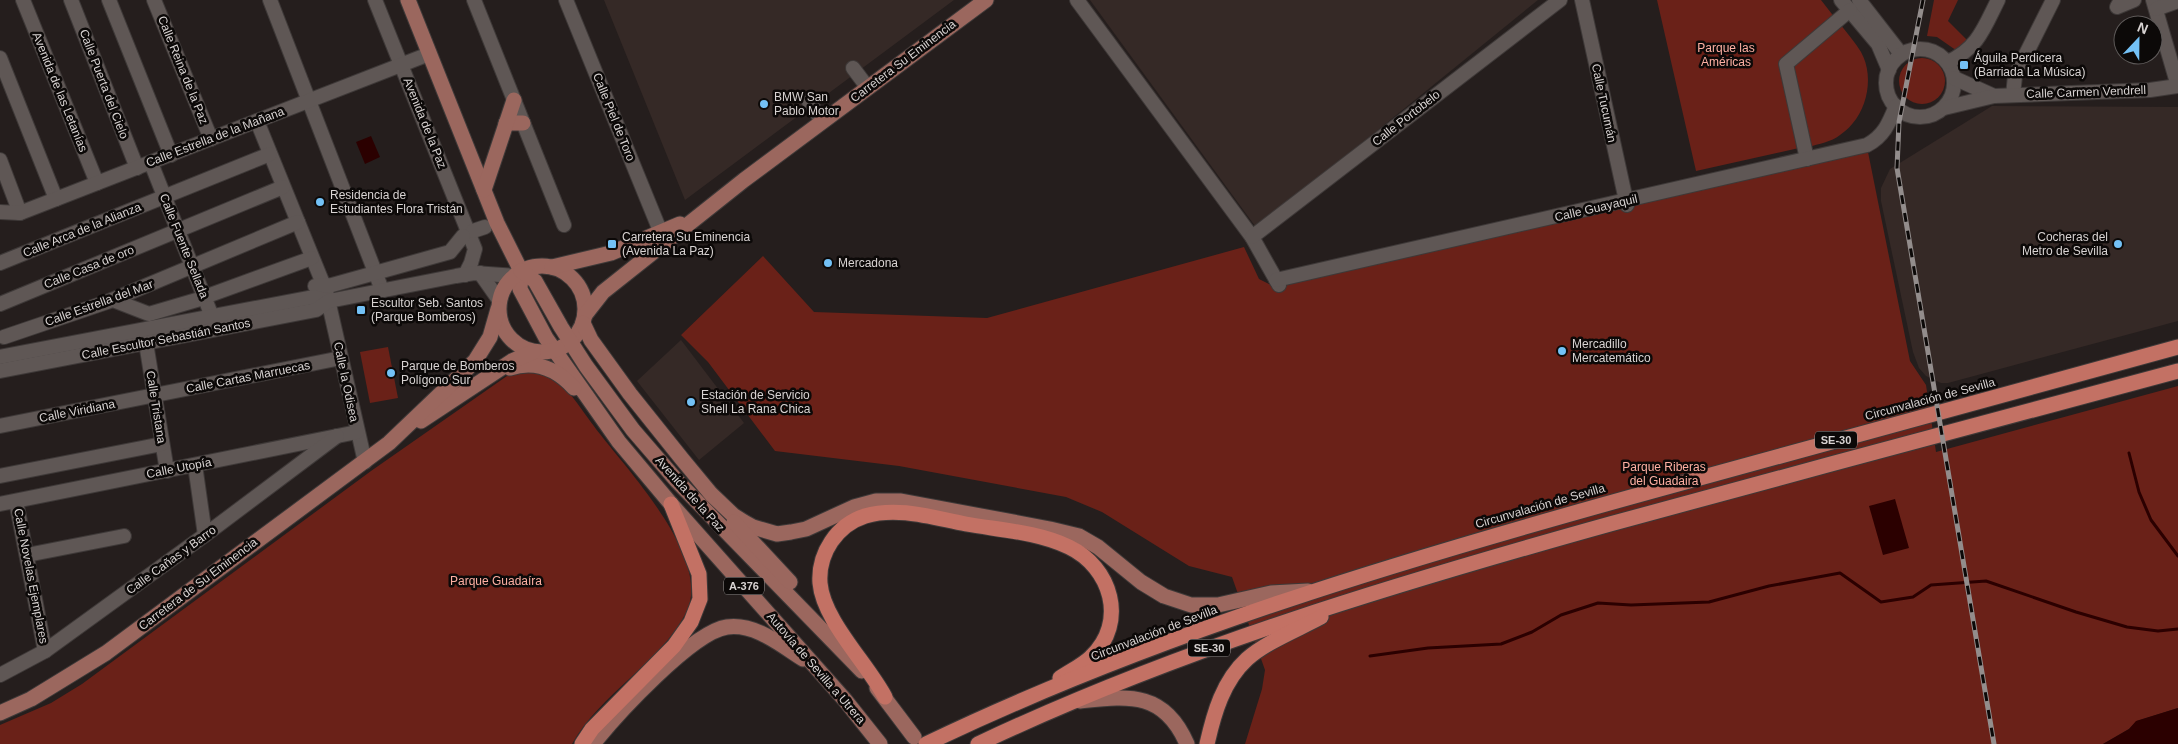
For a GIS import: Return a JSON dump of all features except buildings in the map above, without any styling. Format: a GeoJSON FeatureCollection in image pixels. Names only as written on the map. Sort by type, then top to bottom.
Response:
{"type":"FeatureCollection","features":[{"type":"Feature","properties":{"kind":"highway","name":"Circunvalación de Sevilla"},"geometry":{"type":"LineString","coordinates":[[920,740],[973,722],[1039,692],[1312,590],[1495,534],[2178,347]]}},
{"type":"Feature","properties":{"kind":"highway","name":"SE-30"},"geometry":{"type":"LineString","coordinates":[[981,743],[1071,702],[1188,655],[1441,571],[2178,371]]}},
{"type":"Feature","properties":{"kind":"highway"},"geometry":{"type":"LineString","coordinates":[[582,744],[592,729],[674,646],[691,622],[700,599],[699,574],[671,504]]}},
{"type":"Feature","properties":{"kind":"highway"},"geometry":{"type":"LineString","coordinates":[[885,697],[866,665],[834,619],[824,600],[820,583],[822,563],[827,547],[837,534],[849,523],[864,516],[880,512],[904,512],[1041,537],[1069,546],[1087,557],[1098,568],[1107,584],[1111,600],[1112,616],[1109,628],[1100,646],[1091,657],[1039,692]]}},
{"type":"Feature","properties":{"kind":"highway"},"geometry":{"type":"LineString","coordinates":[[1207,744],[1211,724],[1223,691],[1234,672],[1249,657],[1349,601]]}},
{"type":"Feature","properties":{"kind":"main road","name":"Avenida de la Paz"},"geometry":{"type":"LineString","coordinates":[[408,0],[518,273],[520,289],[555,350],[607,426],[671,504]]}},
{"type":"Feature","properties":{"kind":"main road","name":"Carretera Su Eminencia"},"geometry":{"type":"LineString","coordinates":[[570,342],[602,294],[744,180],[986,0]]}},
{"type":"Feature","properties":{"kind":"main road"},"geometry":{"type":"LineString","coordinates":[[484,190],[514,100]]}},
{"type":"Feature","properties":{"kind":"main road"},"geometry":{"type":"LineString","coordinates":[[506,123],[523,123]]}},
{"type":"Feature","properties":{"kind":"main road","name":"Carretera Su Eminencia"},"geometry":{"type":"LineString","coordinates":[[518,273],[531,267],[552,267],[612,253],[703,214]]}},
{"type":"Feature","properties":{"kind":"main road"},"geometry":{"type":"LineString","coordinates":[[552,267],[566,274],[577,285],[584,299],[584,319],[591,340],[630,394],[723,511],[802,595],[837,636],[857,665]]}},
{"type":"Feature","properties":{"kind":"main road","name":"Avenida de la Paz"},"geometry":{"type":"LineString","coordinates":[[518,273],[535,281],[570,342],[593,376],[634,430],[677,481],[857,665],[885,697]]}},
{"type":"Feature","properties":{"kind":"main road","name":"Carretera de Su Eminencia"},"geometry":{"type":"LineString","coordinates":[[389,443],[475,361],[490,338],[499,305],[508,282],[518,273]]}},
{"type":"Feature","properties":{"kind":"main road"},"geometry":{"type":"LineString","coordinates":[[499,305],[501,324],[508,337],[520,346],[534,352]]}},
{"type":"Feature","properties":{"kind":"main road"},"geometry":{"type":"LineString","coordinates":[[555,350],[570,342]]}},
{"type":"Feature","properties":{"kind":"main road","name":"Carretera de Su Eminencia"},"geometry":{"type":"LineString","coordinates":[[0,713],[31,700],[106,653],[389,443],[489,376],[512,361],[534,352],[555,350]]}},
{"type":"Feature","properties":{"kind":"main road"},"geometry":{"type":"LineString","coordinates":[[489,376],[523,365],[548,368],[569,383],[607,426]]}},
{"type":"Feature","properties":{"kind":"main road"},"geometry":{"type":"LineString","coordinates":[[593,376],[606,386],[644,424],[671,446]]}},
{"type":"Feature","properties":{"kind":"main road"},"geometry":{"type":"LineString","coordinates":[[711,494],[733,515],[753,528],[776,534],[806,529],[854,507],[876,500],[901,501],[1050,529],[1079,536],[1098,547],[1141,582],[1164,596],[1191,605],[1218,606],[1271,593],[1312,590]]}},
{"type":"Feature","properties":{"kind":"main road","name":"Autovía de Sevilla a Utrera"},"geometry":{"type":"LineString","coordinates":[[671,504],[817,668],[880,744]]}},
{"type":"Feature","properties":{"kind":"main road"},"geometry":{"type":"LineString","coordinates":[[593,744],[608,726],[687,647],[705,635],[727,627],[745,628],[767,635],[817,668]]}},
{"type":"Feature","properties":{"kind":"main road"},"geometry":{"type":"LineString","coordinates":[[885,697],[920,740]]}},
{"type":"Feature","properties":{"kind":"main road"},"geometry":{"type":"LineString","coordinates":[[1071,702],[1131,697],[1149,701],[1164,710],[1180,727],[1187,744]]}},
{"type":"Feature","properties":{"kind":"street","name":"Calle Puerta del Cielo"},"geometry":{"type":"LineString","coordinates":[[71,0],[137,168]]}},
{"type":"Feature","properties":{"kind":"street"},"geometry":{"type":"LineString","coordinates":[[109,0],[170,155]]}},
{"type":"Feature","properties":{"kind":"street","name":"Calle Reina de la Paz"},"geometry":{"type":"LineString","coordinates":[[154,0],[211,139]]}},
{"type":"Feature","properties":{"kind":"street"},"geometry":{"type":"LineString","coordinates":[[270,0],[382,290]]}},
{"type":"Feature","properties":{"kind":"street","name":"Avenida de la Paz"},"geometry":{"type":"LineString","coordinates":[[375,0],[474,249],[471,264],[465,275]]}},
{"type":"Feature","properties":{"kind":"street"},"geometry":{"type":"LineString","coordinates":[[474,0],[564,225]]}},
{"type":"Feature","properties":{"kind":"street","name":"Calle Piel de Toro"},"geometry":{"type":"LineString","coordinates":[[566,0],[661,233]]}},
{"type":"Feature","properties":{"kind":"street"},"geometry":{"type":"LineString","coordinates":[[1077,0],[1252,237]]}},
{"type":"Feature","properties":{"kind":"street","name":"Calle Portobelo"},"geometry":{"type":"LineString","coordinates":[[1252,237],[1560,0]]}},
{"type":"Feature","properties":{"kind":"street","name":"Calle Tucumán"},"geometry":{"type":"LineString","coordinates":[[1582,0],[1626,203]]}},
{"type":"Feature","properties":{"kind":"street"},"geometry":{"type":"LineString","coordinates":[[1948,62],[1964,54],[1974,43],[1998,0]]}},
{"type":"Feature","properties":{"kind":"street"},"geometry":{"type":"LineString","coordinates":[[2013,95],[2015,76],[2054,0]]}},
{"type":"Feature","properties":{"kind":"street"},"geometry":{"type":"LineString","coordinates":[[2121,0],[2117,7],[2134,0]]}},
{"type":"Feature","properties":{"kind":"street","name":"Avenida de las Letanías"},"geometry":{"type":"LineString","coordinates":[[25,1],[97,183]]}},
{"type":"Feature","properties":{"kind":"street"},"geometry":{"type":"LineString","coordinates":[[2178,1],[2155,4],[2178,86]]}},
{"type":"Feature","properties":{"kind":"street"},"geometry":{"type":"LineString","coordinates":[[1850,3],[1901,54]]}},
{"type":"Feature","properties":{"kind":"street"},"geometry":{"type":"LineString","coordinates":[[1850,3],[1878,44],[1889,70],[1887,89],[1896,106],[1904,112],[1919,116],[1935,113],[1944,108],[1952,94],[1954,78],[1948,62],[1931,50],[1921,48],[1901,54],[1889,70]]}},
{"type":"Feature","properties":{"kind":"street"},"geometry":{"type":"LineString","coordinates":[[1807,159],[1786,64],[1850,3]]}},
{"type":"Feature","properties":{"kind":"street","name":"Calle Estrella de la Mañana"},"geometry":{"type":"LineString","coordinates":[[0,212],[20,213],[429,54]]}},
{"type":"Feature","properties":{"kind":"street"},"geometry":{"type":"LineString","coordinates":[[0,58],[56,199]]}},
{"type":"Feature","properties":{"kind":"street"},"geometry":{"type":"LineString","coordinates":[[853,68],[868,88]]}},
{"type":"Feature","properties":{"kind":"street","name":"Calle Carmen Vendrell"},"geometry":{"type":"LineString","coordinates":[[1954,78],[1994,96]]}},
{"type":"Feature","properties":{"kind":"street","name":"Calle Carmen Vendrell"},"geometry":{"type":"LineString","coordinates":[[1944,108],[1994,96],[2131,91],[2178,86]]}},
{"type":"Feature","properties":{"kind":"street"},"geometry":{"type":"LineString","coordinates":[[808,100],[822,122]]}},
{"type":"Feature","properties":{"kind":"street","name":"Calle Guayaquil"},"geometry":{"type":"LineString","coordinates":[[1252,237],[1277,282],[1626,203],[1867,145],[1877,140],[1887,127],[1896,106]]}},
{"type":"Feature","properties":{"kind":"street","name":"Calle la Odisea"},"geometry":{"type":"LineString","coordinates":[[257,121],[298,222],[308,260],[323,285],[329,301],[364,462]]}},
{"type":"Feature","properties":{"kind":"street","name":"Calle Arca de la Alianza"},"geometry":{"type":"LineString","coordinates":[[0,262],[270,154]]}},
{"type":"Feature","properties":{"kind":"street"},"geometry":{"type":"LineString","coordinates":[[0,160],[20,213]]}},
{"type":"Feature","properties":{"kind":"street","name":"Calle Fuente Sellada"},"geometry":{"type":"LineString","coordinates":[[150,163],[215,322]]}},
{"type":"Feature","properties":{"kind":"street","name":"Calle Casa de oro"},"geometry":{"type":"LineString","coordinates":[[0,304],[283,187]]}},
{"type":"Feature","properties":{"kind":"street","name":"Calle Estrella del Mar"},"geometry":{"type":"LineString","coordinates":[[2,357],[113,300],[298,222]]}},
{"type":"Feature","properties":{"kind":"street"},"geometry":{"type":"LineString","coordinates":[[323,285],[332,285],[450,252],[474,231]]}},
{"type":"Feature","properties":{"kind":"street","name":"Calle Fuente Sellada"},"geometry":{"type":"LineString","coordinates":[[113,300],[149,314],[205,297],[308,260]]}},
{"type":"Feature","properties":{"kind":"street","name":"Calle Escultor Sebastián Santos"},"geometry":{"type":"LineString","coordinates":[[2,357],[146,343],[215,322],[313,297],[329,301],[465,275],[518,273]]}},
{"type":"Feature","properties":{"kind":"street"},"geometry":{"type":"LineString","coordinates":[[480,274],[499,305]]}},
{"type":"Feature","properties":{"kind":"street","name":"Calle Escultor Sebastián Santos"},"geometry":{"type":"LineString","coordinates":[[2,357],[215,322]]}},
{"type":"Feature","properties":{"kind":"street","name":"Calle Tristana"},"geometry":{"type":"LineString","coordinates":[[146,343],[166,471]]}},
{"type":"Feature","properties":{"kind":"street","name":"Calle Cartas Marruecas"},"geometry":{"type":"LineString","coordinates":[[154,396],[341,358]]}},
{"type":"Feature","properties":{"kind":"street","name":"Calle Viridiana"},"geometry":{"type":"LineString","coordinates":[[0,426],[154,396]]}},
{"type":"Feature","properties":{"kind":"street","name":"Calle Utopía"},"geometry":{"type":"LineString","coordinates":[[0,504],[357,432]]}},
{"type":"Feature","properties":{"kind":"street","name":"Calle Cañas y Barro"},"geometry":{"type":"LineString","coordinates":[[0,675],[45,650],[205,535],[337,436]]}},
{"type":"Feature","properties":{"kind":"street"},"geometry":{"type":"LineString","coordinates":[[0,476],[162,444]]}},
{"type":"Feature","properties":{"kind":"street"},"geometry":{"type":"LineString","coordinates":[[195,465],[205,535]]}},
{"type":"Feature","properties":{"kind":"street","name":"Calle Novelas Ejemplares"},"geometry":{"type":"LineString","coordinates":[[16,501],[45,650]]}},
{"type":"Feature","properties":{"kind":"street"},"geometry":{"type":"LineString","coordinates":[[27,556],[124,536]]}},
{"type":"Feature","properties":{"kind":"shaded area"},"geometry":{"type":"Polygon","coordinates":[[[604,0],[954,0],[685,200],[604,0]]]}},
{"type":"Feature","properties":{"kind":"shaded area"},"geometry":{"type":"Polygon","coordinates":[[[1090,0],[1538,0],[1373,134],[1255,226],[1090,0]]]}},
{"type":"Feature","properties":{"kind":"shaded area","name":"Cocheras del Metro de Sevilla"},"geometry":{"type":"Polygon","coordinates":[[[1992,106],[2178,107],[2178,321],[1948,383],[1941,383],[1926,376],[1919,368],[1913,352],[1881,201],[1881,188],[1890,169],[1992,106]]]}},
{"type":"Feature","properties":{"kind":"shaded area"},"geometry":{"type":"Polygon","coordinates":[[[371,136],[380,157],[365,164],[356,142],[371,136]]]}},
{"type":"Feature","properties":{"kind":"shaded area","name":"Estación de Servicio Shell La Rana Chica"},"geometry":{"type":"Polygon","coordinates":[[[681,340],[744,423],[699,460],[637,381],[681,340]]]}},
{"type":"Feature","properties":{"kind":"shaded area"},"geometry":{"type":"Polygon","coordinates":[[[1895,499],[1909,548],[1883,555],[1869,506],[1895,499]]]}},
{"type":"Feature","properties":{"kind":"shaded area"},"geometry":{"type":"Polygon","coordinates":[[[2178,708],[2178,744],[2103,744],[2129,729],[2136,721],[2178,708]]]}},
{"type":"Feature","properties":{"kind":"green space","name":"Parque las Américas"},"geometry":{"type":"Polygon","coordinates":[[[1657,0],[1821,0],[1835,18],[1780,62],[1799,148],[1696,171],[1657,0]]]}},
{"type":"Feature","properties":{"kind":"green space"},"geometry":{"type":"Polygon","coordinates":[[[1934,0],[1958,0],[1948,21],[1969,42],[1960,53],[1937,37],[1927,36],[1934,0]]]}},
{"type":"Feature","properties":{"kind":"green space"},"geometry":{"type":"Polygon","coordinates":[[[1840,24],[1859,48],[1865,63],[1868,74],[1866,97],[1856,119],[1849,128],[1833,139],[1808,147],[1791,66],[1840,24]]]}},
{"type":"Feature","properties":{"kind":"green space"},"geometry":{"type":"Polygon","coordinates":[[[1922,58],[1935,62],[1941,68],[1945,81],[1941,94],[1935,100],[1922,104],[1909,100],[1903,94],[1899,81],[1903,68],[1909,62],[1922,58]]]}},
{"type":"Feature","properties":{"kind":"green space","name":"Parque Riberas del Guadaira"},"geometry":{"type":"Polygon","coordinates":[[[1868,152],[1910,361],[1926,385],[1936,452],[2178,386],[2178,708],[2137,721],[2129,729],[2103,744],[1245,744],[1262,689],[1265,670],[1232,577],[1189,566],[1102,512],[1066,497],[899,466],[775,451],[708,362],[681,335],[763,256],[814,312],[987,318],[1244,247],[1259,279],[1277,288],[1279,285],[1868,152]]]}},
{"type":"Feature","properties":{"kind":"green space"},"geometry":{"type":"Polygon","coordinates":[[[388,347],[398,398],[370,403],[360,352],[388,347]]]}},
{"type":"Feature","properties":{"kind":"green space","name":"Parque Guadaíra"},"geometry":{"type":"Polygon","coordinates":[[[532,371],[557,381],[564,387],[648,494],[679,544],[688,569],[691,592],[686,613],[675,631],[661,648],[598,709],[572,744],[0,744],[0,725],[51,703],[82,684],[371,471],[507,376],[532,371]]]}},
{"type":"Feature","properties":{"kind":"waterway"},"geometry":{"type":"LineString","coordinates":[[2129,453],[2139,492],[2151,520],[2178,556]]}},
{"type":"Feature","properties":{"kind":"waterway"},"geometry":{"type":"LineString","coordinates":[[1370,656],[1428,648],[1501,644],[1532,632],[1561,615],[1598,603],[1631,605],[1709,602],[1769,586],[1840,573],[1881,602],[1913,597],[1931,585],[1986,581],[2076,612],[2127,627],[2158,631],[2178,629]]}},
{"type":"Feature","properties":{"kind":"railway"},"geometry":{"type":"LineString","coordinates":[[1923,0],[1899,122],[1897,168],[1994,744]]}},
{"type":"Feature","properties":{"kind":"place","name":"Águila Perdicera (Barriada La Música)"},"geometry":{"type":"Point","coordinates":[1964,65]}},
{"type":"Feature","properties":{"kind":"place","name":"BMW San Pablo Motor"},"geometry":{"type":"Point","coordinates":[764,104]}},
{"type":"Feature","properties":{"kind":"place","name":"Residencia de Estudiantes Flora Tristán"},"geometry":{"type":"Point","coordinates":[320,202]}},
{"type":"Feature","properties":{"kind":"place","name":"Carretera Su Eminencia (Avenida La Paz)"},"geometry":{"type":"Point","coordinates":[612,244]}},
{"type":"Feature","properties":{"kind":"place","name":"Cocheras del Metro de Sevilla"},"geometry":{"type":"Point","coordinates":[2118,244]}},
{"type":"Feature","properties":{"kind":"place","name":"Mercadona"},"geometry":{"type":"Point","coordinates":[828,263]}},
{"type":"Feature","properties":{"kind":"place","name":"Escultor Seb. Santos (Parque Bomberos)"},"geometry":{"type":"Point","coordinates":[361,310]}},
{"type":"Feature","properties":{"kind":"place","name":"Mercadillo Mercatemático"},"geometry":{"type":"Point","coordinates":[1562,351]}},
{"type":"Feature","properties":{"kind":"place","name":"Parque de Bomberos Polígono Sur"},"geometry":{"type":"Point","coordinates":[391,373]}},
{"type":"Feature","properties":{"kind":"place","name":"Estación de Servicio Shell La Rana Chica"},"geometry":{"type":"Point","coordinates":[691,402]}}]}
